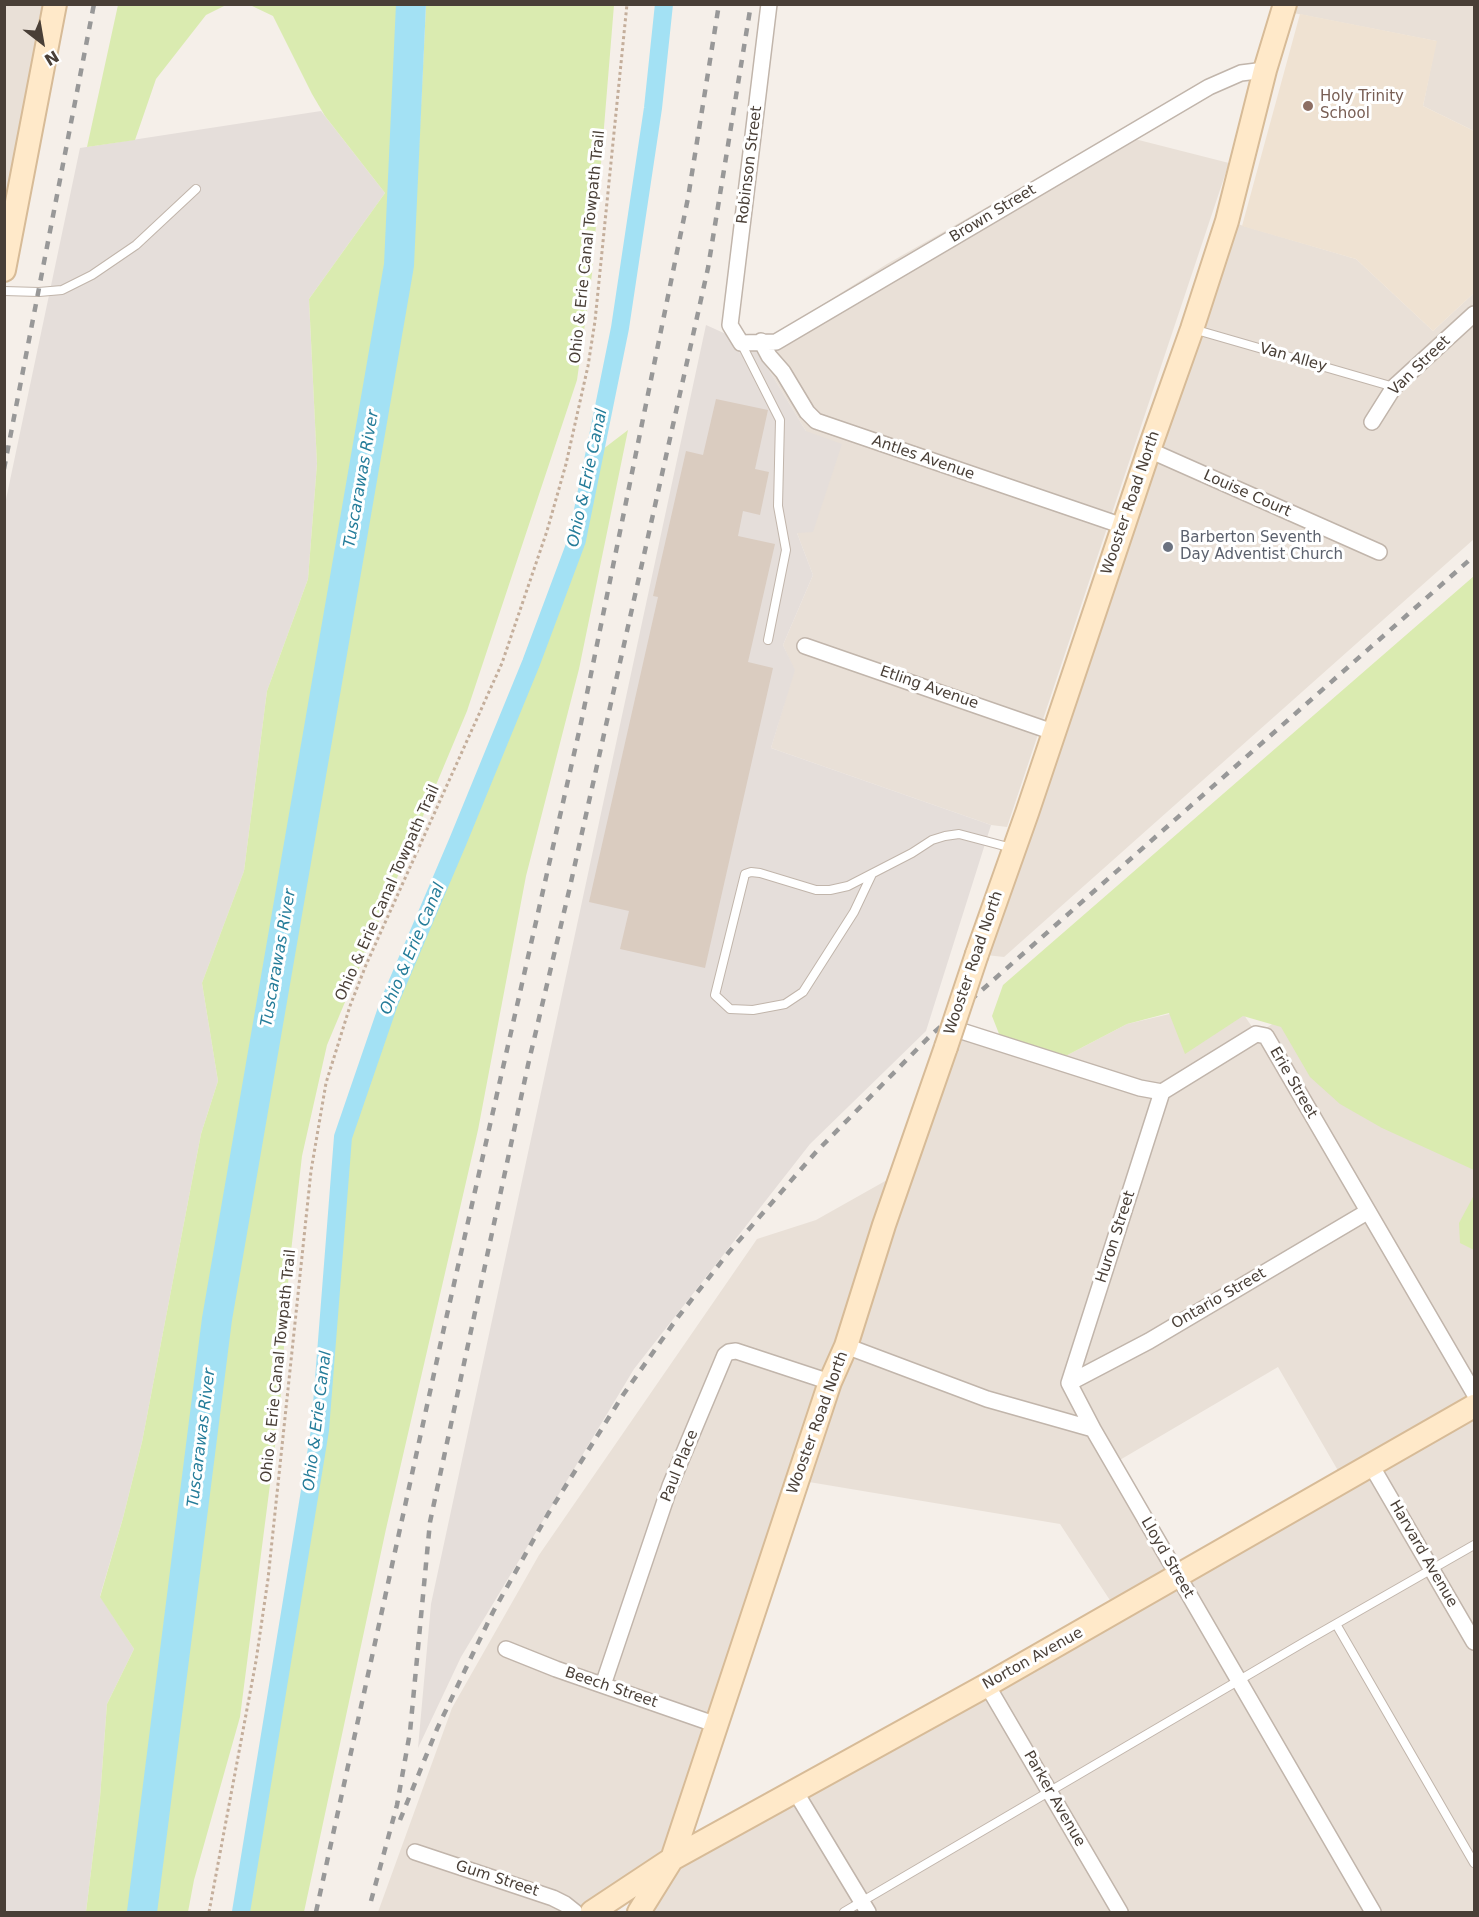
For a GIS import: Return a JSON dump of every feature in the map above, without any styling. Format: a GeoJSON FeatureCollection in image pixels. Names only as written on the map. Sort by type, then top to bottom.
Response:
{"type":"FeatureCollection","features":[{"type":"Feature","properties":{"kind":"main road"},"geometry":{"type":"LineString","coordinates":[[5,268],[55,4]]}},
{"type":"Feature","properties":{"kind":"main road","name":"Wooster Road North"},"geometry":{"type":"LineString","coordinates":[[639,1912],[672,1859],[830,1382],[846,1346],[884,1225],[954,1035],[977,954],[1227,221],[1284,4]]}},
{"type":"Feature","properties":{"kind":"main road","name":"Norton Avenue"},"geometry":{"type":"LineString","coordinates":[[592,1912],[672,1859],[987,1685],[1474,1406]]}},
{"type":"Feature","properties":{"kind":"street","name":"Robinson Street"},"geometry":{"type":"LineString","coordinates":[[741,344],[730,325],[769,4]]}},
{"type":"Feature","properties":{"kind":"street","name":"Brown Street"},"geometry":{"type":"LineString","coordinates":[[741,344],[776,342],[1209,87],[1241,73],[1265,70]]}},
{"type":"Feature","properties":{"kind":"street","name":"Van Street"},"geometry":{"type":"LineString","coordinates":[[1372,422],[1394,387],[1474,314]]}},
{"type":"Feature","properties":{"kind":"street","name":"Antles Avenue"},"geometry":{"type":"LineString","coordinates":[[761,342],[769,356],[783,372],[807,412],[816,421],[1123,526]]}},
{"type":"Feature","properties":{"kind":"street","name":"Louise Court"},"geometry":{"type":"LineString","coordinates":[[1149,450],[1379,552]]}},
{"type":"Feature","properties":{"kind":"street","name":"Etling Avenue"},"geometry":{"type":"LineString","coordinates":[[805,646],[1053,732]]}},
{"type":"Feature","properties":{"kind":"street","name":"Erie Street"},"geometry":{"type":"LineString","coordinates":[[1162,1092],[1256,1034],[1266,1036],[1474,1393]]}},
{"type":"Feature","properties":{"kind":"street"},"geometry":{"type":"LineString","coordinates":[[954,1035],[1140,1088],[1162,1092]]}},
{"type":"Feature","properties":{"kind":"street","name":"Huron Street"},"geometry":{"type":"LineString","coordinates":[[1069,1383],[1162,1092]]}},
{"type":"Feature","properties":{"kind":"street","name":"Ontario Street"},"geometry":{"type":"LineString","coordinates":[[1069,1383],[1149,1341],[1367,1212]]}},
{"type":"Feature","properties":{"kind":"street"},"geometry":{"type":"LineString","coordinates":[[846,1346],[987,1399],[1093,1429]]}},
{"type":"Feature","properties":{"kind":"street","name":"Paul Place"},"geometry":{"type":"LineString","coordinates":[[603,1685],[670,1486],[725,1355],[736,1351],[830,1382]]}},
{"type":"Feature","properties":{"kind":"street","name":"Lloyd Street"},"geometry":{"type":"LineString","coordinates":[[1069,1383],[1178,1577],[1373,1912]]}},
{"type":"Feature","properties":{"kind":"street","name":"Harvard Avenue"},"geometry":{"type":"LineString","coordinates":[[1371,1466],[1474,1642]]}},
{"type":"Feature","properties":{"kind":"street","name":"Beech Street"},"geometry":{"type":"LineString","coordinates":[[506,1649],[556,1670],[717,1725]]}},
{"type":"Feature","properties":{"kind":"street","name":"Parker Avenue"},"geometry":{"type":"LineString","coordinates":[[987,1685],[1120,1912]]}},
{"type":"Feature","properties":{"kind":"street"},"geometry":{"type":"LineString","coordinates":[[795,1791],[865,1907]]}},
{"type":"Feature","properties":{"kind":"street","name":"Gum Street"},"geometry":{"type":"LineString","coordinates":[[415,1852],[553,1898],[574,1912]]}},
{"type":"Feature","properties":{"kind":"lane"},"geometry":{"type":"LineString","coordinates":[[4,291],[62,290],[92,275],[136,245],[196,189]]}},
{"type":"Feature","properties":{"kind":"lane","name":"Van Alley"},"geometry":{"type":"LineString","coordinates":[[1192,329],[1394,387]]}},
{"type":"Feature","properties":{"kind":"lane"},"geometry":{"type":"LineString","coordinates":[[741,344],[780,420],[778,506],[786,550],[768,640]]}},
{"type":"Feature","properties":{"kind":"lane"},"geometry":{"type":"LineString","coordinates":[[872,874],[854,912],[803,992],[785,1004],[753,1010],[730,1009],[715,995],[745,874],[760,873],[816,890],[830,890],[848,886],[932,840],[945,836],[959,834],[1014,849]]}},
{"type":"Feature","properties":{"kind":"lane"},"geometry":{"type":"LineString","coordinates":[[844,1912],[865,1907],[1050,1792],[1474,1545]]}},
{"type":"Feature","properties":{"kind":"lane"},"geometry":{"type":"LineString","coordinates":[[1336,1624],[1474,1863]]}},
{"type":"Feature","properties":{"kind":"path","name":"Ohio & Erie Canal Towpath Trail"},"geometry":{"type":"LineString","coordinates":[[209,1912],[256,1661],[268,1580],[311,1171],[326,1083],[366,964],[502,663],[547,531],[566,464],[588,366],[595,321],[627,4]]}},
{"type":"Feature","properties":{"kind":"shaded area"},"geometry":{"type":"Polygon","coordinates":[[[1285,4],[1474,5],[1474,131],[1423,106],[1436,41],[1283,11],[1285,4]]]}},
{"type":"Feature","properties":{"kind":"shaded area"},"geometry":{"type":"Polygon","coordinates":[[[5,5],[55,5],[5,270],[5,5]]]}},
{"type":"Feature","properties":{"kind":"shaded area"},"geometry":{"type":"Polygon","coordinates":[[[1300,14],[1437,41],[1423,106],[1474,131],[1474,293],[1433,331],[1356,259],[1242,226],[1300,14]]]}},
{"type":"Feature","properties":{"kind":"shaded area"},"geometry":{"type":"Polygon","coordinates":[[[321,111],[385,193],[309,299],[317,464],[308,579],[267,691],[244,871],[202,983],[218,1081],[201,1134],[142,1442],[100,1596],[134,1649],[107,1704],[100,1798],[86,1912],[5,1912],[5,504],[80,148],[321,111]]]}},
{"type":"Feature","properties":{"kind":"shaded area"},"geometry":{"type":"Polygon","coordinates":[[[1115,134],[1229,163],[1007,827],[991,825],[771,748],[794,670],[783,645],[813,575],[797,533],[806,431],[755,347],[887,264],[1115,134]]]}},
{"type":"Feature","properties":{"kind":"shaded area"},"geometry":{"type":"Polygon","coordinates":[[[1227,221],[1356,259],[1433,331],[1474,293],[1474,539],[1004,957],[977,954],[1227,221]]]}},
{"type":"Feature","properties":{"kind":"shaded area"},"geometry":{"type":"Polygon","coordinates":[[[706,325],[755,347],[806,431],[842,444],[813,532],[797,533],[813,575],[783,645],[795,670],[771,748],[991,825],[926,1031],[810,1144],[634,1369],[461,1657],[418,1748],[431,1604],[706,325]]]}},
{"type":"Feature","properties":{"kind":"shaded area"},"geometry":{"type":"Polygon","coordinates":[[[1356,969],[1474,1155],[1474,1912],[639,1912],[671,1861],[592,1912],[378,1912],[452,1708],[539,1555],[757,1239],[816,1220],[903,1171],[952,1028],[1056,1061],[1127,1024],[1233,999],[1257,1034],[1356,969]],[[1278,1367],[1113,1464],[1178,1577],[1344,1481],[1278,1367]],[[797,1480],[672,1858],[1117,1611],[1060,1524],[797,1480]]]}},
{"type":"Feature","properties":{"kind":"green space"},"geometry":{"type":"Polygon","coordinates":[[[118,5],[226,5],[206,15],[156,79],[135,140],[87,147],[118,5]]]}},
{"type":"Feature","properties":{"kind":"green space"},"geometry":{"type":"Polygon","coordinates":[[[250,5],[399,5],[395,179],[419,146],[426,5],[614,5],[592,274],[577,380],[467,711],[327,1045],[302,1156],[289,1269],[280,1407],[240,1717],[194,1880],[188,1912],[86,1912],[100,1798],[107,1704],[134,1649],[100,1597],[142,1442],[201,1134],[218,1081],[202,983],[244,871],[267,691],[308,579],[317,464],[309,299],[385,193],[325,116],[273,16],[250,5]]]}},
{"type":"Feature","properties":{"kind":"green space"},"geometry":{"type":"Polygon","coordinates":[[[628,430],[579,669],[526,876],[478,1130],[386,1529],[304,1912],[242,1912],[320,1430],[343,1137],[577,540],[594,456],[628,430]]]}},
{"type":"Feature","properties":{"kind":"green space"},"geometry":{"type":"Polygon","coordinates":[[[1474,576],[1474,1170],[1382,1128],[1340,1104],[1310,1077],[1281,1027],[1243,1016],[1185,1054],[1169,1013],[1127,1024],[1056,1061],[1003,1044],[992,1016],[1003,985],[1474,576]]]}},
{"type":"Feature","properties":{"kind":"green space"},"geometry":{"type":"Polygon","coordinates":[[[1474,1195],[1474,1250],[1460,1243],[1459,1223],[1474,1195]]]}},
{"type":"Feature","properties":{"kind":"building"},"geometry":{"type":"Polygon","coordinates":[[[716,399],[768,410],[755,469],[769,472],[760,515],[743,511],[738,536],[775,544],[748,662],[773,668],[705,968],[620,949],[629,911],[589,902],[658,597],[653,596],[686,451],[703,455],[716,399]]]}},
{"type":"Feature","properties":{"kind":"waterway","name":"Tuscarawas River"},"geometry":{"type":"LineString","coordinates":[[142,1912],[217,1319],[399,265],[411,4]]}},
{"type":"Feature","properties":{"kind":"waterway","name":"Ohio & Erie Canal"},"geometry":{"type":"LineString","coordinates":[[241,1912],[320,1430],[343,1137],[389,1003],[531,663],[577,540],[620,328],[653,108],[664,4]]}},
{"type":"Feature","properties":{"kind":"railway"},"geometry":{"type":"LineString","coordinates":[[4,469],[94,4]]}},
{"type":"Feature","properties":{"kind":"railway"},"geometry":{"type":"LineString","coordinates":[[316,1912],[444,1328],[581,723],[688,198],[719,4]]}},
{"type":"Feature","properties":{"kind":"railway"},"geometry":{"type":"LineString","coordinates":[[371,1901],[397,1805],[410,1732],[430,1522],[528,1065],[708,268],[751,4]]}},
{"type":"Feature","properties":{"kind":"railway"},"geometry":{"type":"LineString","coordinates":[[400,1820],[437,1729],[493,1612],[548,1514],[623,1395],[678,1317],[729,1252],[816,1152],[931,1035],[1474,556]]}},
{"type":"Feature","properties":{"kind":"place","name":"Holy Trinity School"},"geometry":{"type":"Point","coordinates":[1308,106]}},
{"type":"Feature","properties":{"kind":"place","name":"Barberton Seventh Day Adventist Church"},"geometry":{"type":"Point","coordinates":[1168,547]}}]}
